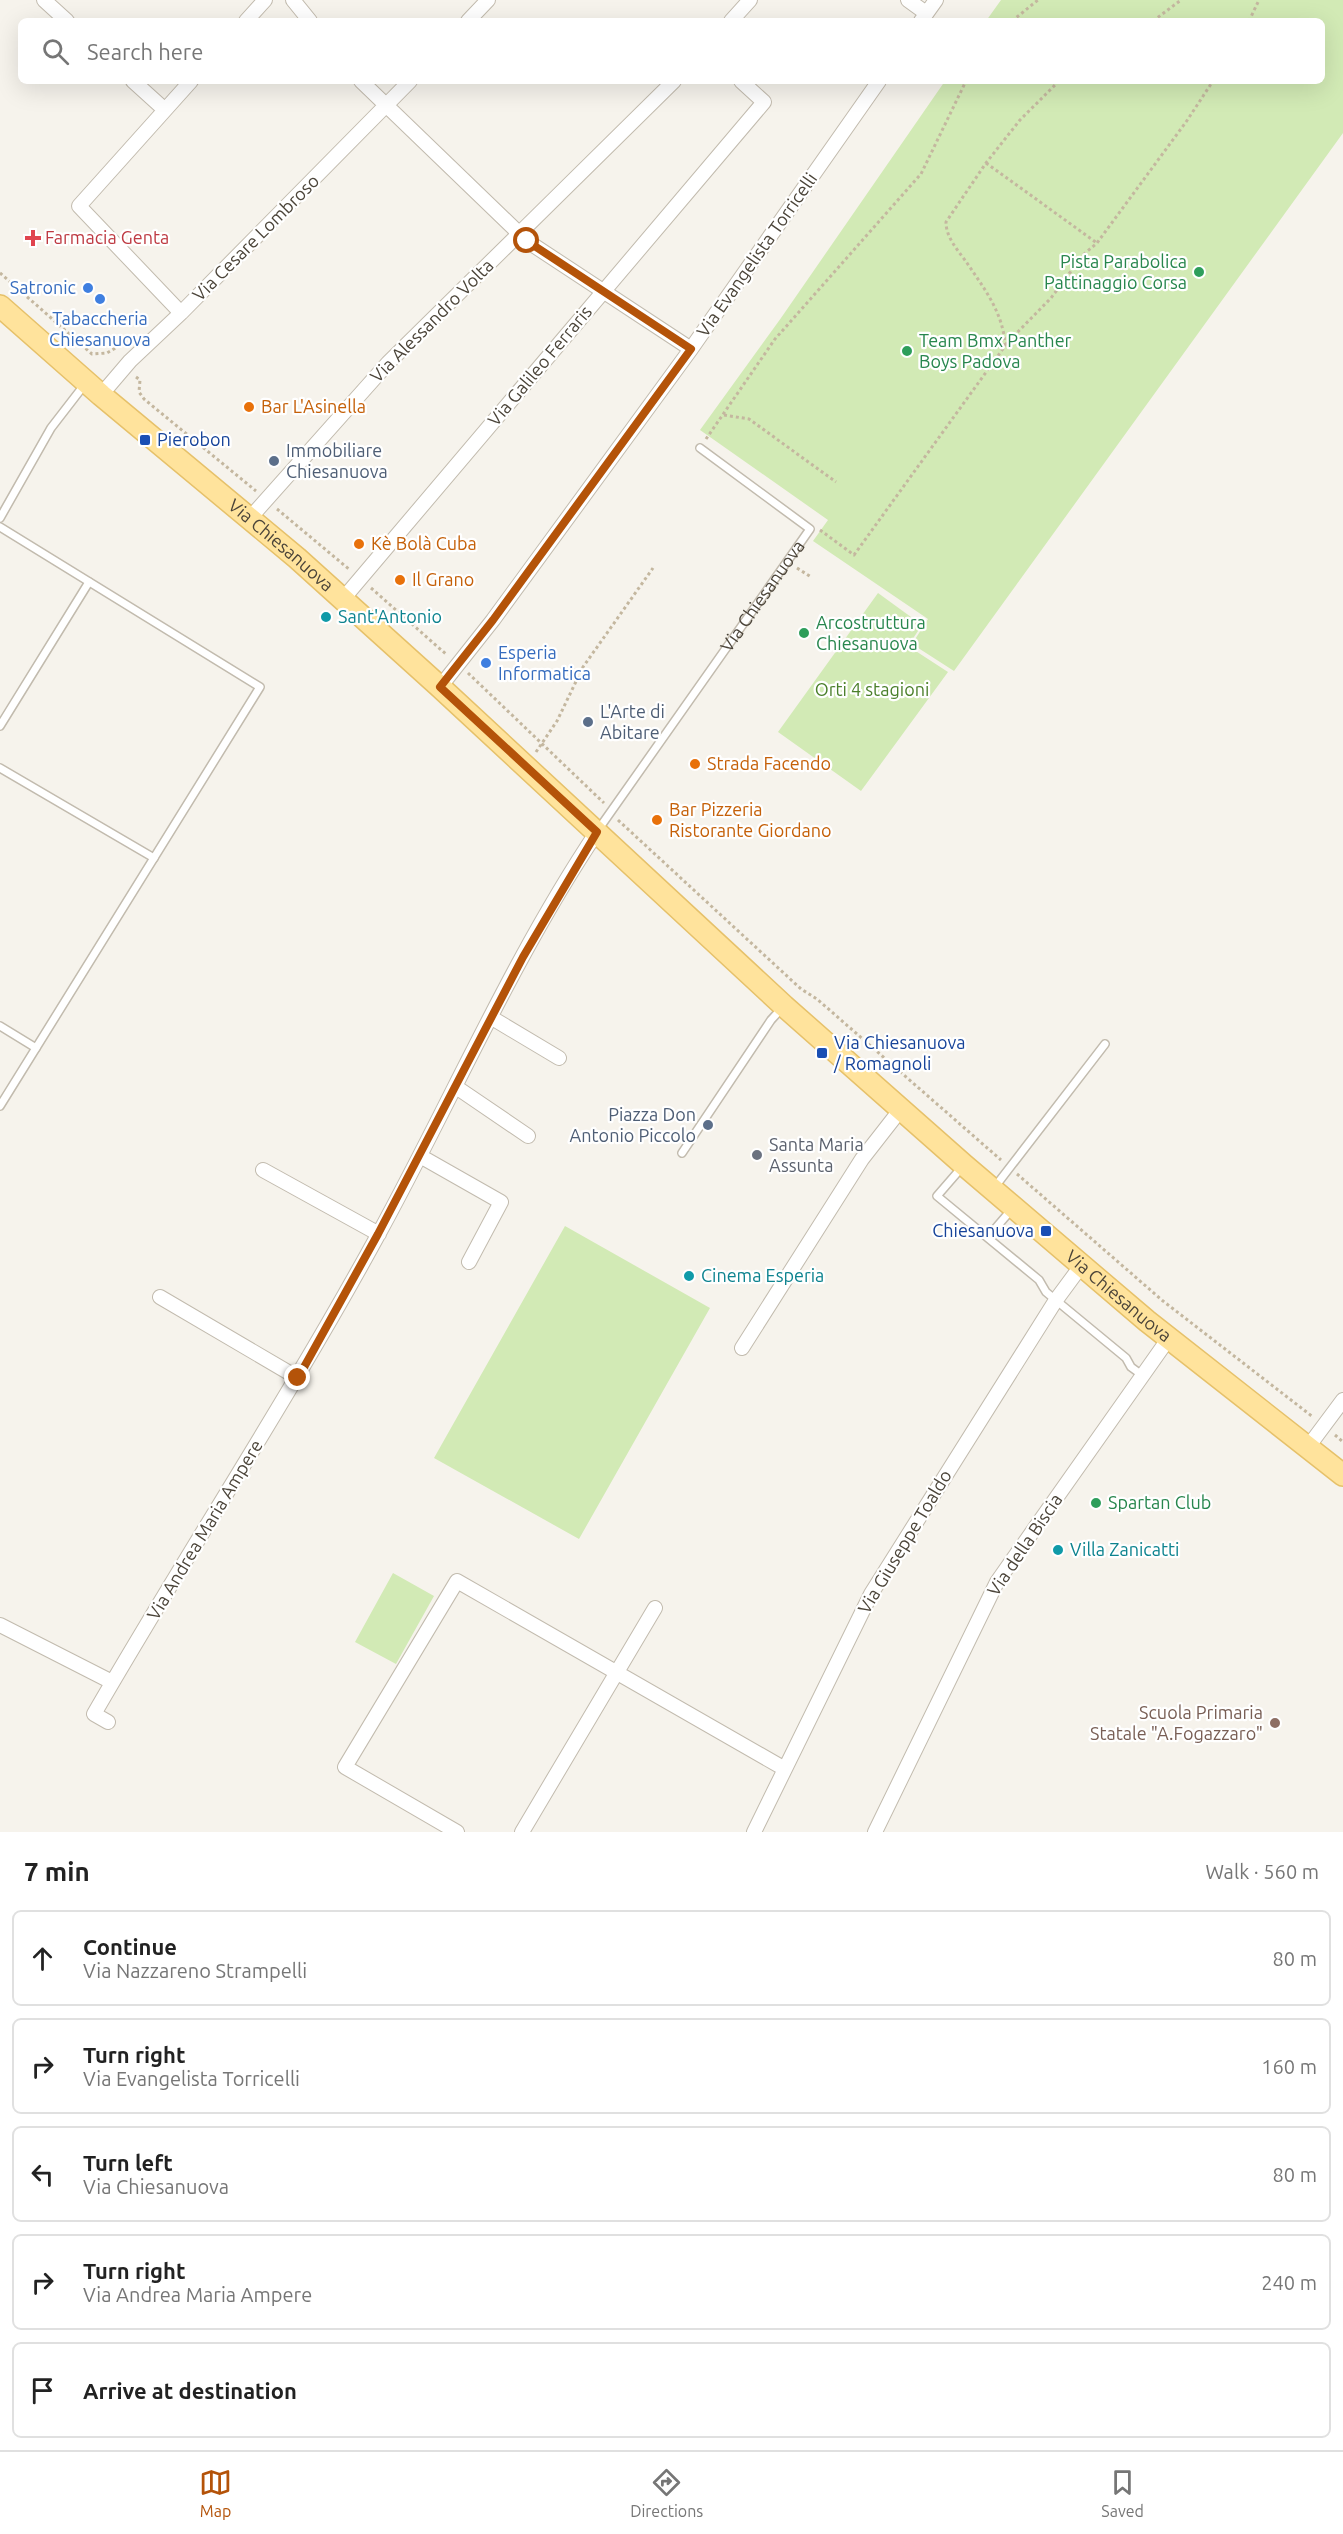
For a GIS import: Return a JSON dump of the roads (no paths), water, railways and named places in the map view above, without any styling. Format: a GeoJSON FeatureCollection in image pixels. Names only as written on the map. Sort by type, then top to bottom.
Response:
{"type":"FeatureCollection","features":[{"type":"Feature","properties":{"kind":"main road","name":"Via Chiesanuova"},"geometry":{"type":"LineString","coordinates":[[0,306],[343,599],[784,1006],[1013,1208],[1169,1338],[1343,1475]]}},
{"type":"Feature","properties":{"kind":"street"},"geometry":{"type":"LineString","coordinates":[[44,0],[64,18]]}},
{"type":"Feature","properties":{"kind":"street"},"geometry":{"type":"LineString","coordinates":[[249,18],[265,0]]}},
{"type":"Feature","properties":{"kind":"street"},"geometry":{"type":"LineString","coordinates":[[471,18],[488,0]]}},
{"type":"Feature","properties":{"kind":"street"},"geometry":{"type":"LineString","coordinates":[[734,18],[750,0]]}},
{"type":"Feature","properties":{"kind":"street"},"geometry":{"type":"LineString","coordinates":[[909,0],[924,17],[936,0]]}},
{"type":"Feature","properties":{"kind":"street"},"geometry":{"type":"LineString","coordinates":[[297,1],[308,18]]}},
{"type":"Feature","properties":{"kind":"street"},"geometry":{"type":"LineString","coordinates":[[137,84],[165,110]]}},
{"type":"Feature","properties":{"kind":"street"},"geometry":{"type":"LineString","coordinates":[[181,313],[79,206],[188,84]]}},
{"type":"Feature","properties":{"kind":"street"},"geometry":{"type":"LineString","coordinates":[[364,84],[520,234],[691,349]]}},
{"type":"Feature","properties":{"kind":"street","name":"Via Cesare Lombroso"},"geometry":{"type":"LineString","coordinates":[[94,388],[130,362],[181,313],[407,84]]}},
{"type":"Feature","properties":{"kind":"street","name":"Via Alessandro Volta"},"geometry":{"type":"LineString","coordinates":[[250,518],[388,363],[671,84]]}},
{"type":"Feature","properties":{"kind":"street","name":"Via Galileo Ferraris"},"geometry":{"type":"LineString","coordinates":[[343,599],[764,102],[744,84]]}},
{"type":"Feature","properties":{"kind":"street","name":"Via Evangelista Torricelli"},"geometry":{"type":"LineString","coordinates":[[440,687],[493,620],[691,349],[877,84]]}},
{"type":"Feature","properties":{"kind":"street","name":"Via Andrea Maria Ampere"},"geometry":{"type":"LineString","coordinates":[[108,1722],[94,1714],[298,1378],[420,1156],[523,957],[597,832]]}},
{"type":"Feature","properties":{"kind":"street"},"geometry":{"type":"LineString","coordinates":[[492,1018],[559,1058]]}},
{"type":"Feature","properties":{"kind":"street"},"geometry":{"type":"LineString","coordinates":[[456,1088],[528,1136]]}},
{"type":"Feature","properties":{"kind":"street"},"geometry":{"type":"LineString","coordinates":[[741,1348],[856,1169],[901,1109]]}},
{"type":"Feature","properties":{"kind":"street"},"geometry":{"type":"LineString","coordinates":[[420,1156],[501,1202],[469,1262]]}},
{"type":"Feature","properties":{"kind":"street"},"geometry":{"type":"LineString","coordinates":[[263,1170],[378,1234]]}},
{"type":"Feature","properties":{"kind":"street","name":"Via Giuseppe Toaldo"},"geometry":{"type":"LineString","coordinates":[[754,1832],[871,1594],[1056,1300],[1081,1266]]}},
{"type":"Feature","properties":{"kind":"street"},"geometry":{"type":"LineString","coordinates":[[160,1297],[298,1378]]}},
{"type":"Feature","properties":{"kind":"street","name":"Via della Biscia"},"geometry":{"type":"LineString","coordinates":[[875,1832],[997,1582],[1169,1338]]}},
{"type":"Feature","properties":{"kind":"street"},"geometry":{"type":"LineString","coordinates":[[1308,1447],[1343,1400]]}},
{"type":"Feature","properties":{"kind":"street"},"geometry":{"type":"LineString","coordinates":[[457,1832],[345,1767],[457,1581],[785,1769]]}},
{"type":"Feature","properties":{"kind":"street"},"geometry":{"type":"LineString","coordinates":[[522,1832],[656,1608]]}},
{"type":"Feature","properties":{"kind":"street"},"geometry":{"type":"LineString","coordinates":[[0,1624],[112,1682]]}},
{"type":"Feature","properties":{"kind":"lane"},"geometry":{"type":"LineString","coordinates":[[0,518],[51,428],[94,388]]}},
{"type":"Feature","properties":{"kind":"lane","name":"Via Chiesanuova"},"geometry":{"type":"LineString","coordinates":[[597,832],[810,529],[700,448]]}},
{"type":"Feature","properties":{"kind":"lane"},"geometry":{"type":"LineString","coordinates":[[0,527],[261,687],[0,1106]]}},
{"type":"Feature","properties":{"kind":"lane"},"geometry":{"type":"LineString","coordinates":[[0,726],[89,582]]}},
{"type":"Feature","properties":{"kind":"lane"},"geometry":{"type":"LineString","coordinates":[[0,768],[154,858]]}},
{"type":"Feature","properties":{"kind":"lane"},"geometry":{"type":"LineString","coordinates":[[682,1154],[771,1020],[784,1006]]}},
{"type":"Feature","properties":{"kind":"lane"},"geometry":{"type":"LineString","coordinates":[[0,1026],[36,1048]]}},
{"type":"Feature","properties":{"kind":"lane"},"geometry":{"type":"LineString","coordinates":[[993,1190],[1105,1044]]}},
{"type":"Feature","properties":{"kind":"lane"},"geometry":{"type":"LineString","coordinates":[[964,1165],[937,1196],[1039,1280],[1046,1292],[1126,1358],[1131,1367],[1142,1375]]}},
{"type":"Feature","properties":{"kind":"lane"},"geometry":{"type":"LineString","coordinates":[[988,1237],[1013,1208]]}},
{"type":"Feature","properties":{"kind":"place","name":"Farmacia Genta"},"geometry":{"type":"Point","coordinates":[33,238]}},
{"type":"Feature","properties":{"kind":"place","name":"Pista Parabolica Pattinaggio Corsa"},"geometry":{"type":"Point","coordinates":[1199,272]}},
{"type":"Feature","properties":{"kind":"place","name":"Satronic"},"geometry":{"type":"Point","coordinates":[88,288]}},
{"type":"Feature","properties":{"kind":"place","name":"Tabaccheria Chiesanuova"},"geometry":{"type":"Point","coordinates":[100,299]}},
{"type":"Feature","properties":{"kind":"place","name":"Team Bmx Panther Boys Padova"},"geometry":{"type":"Point","coordinates":[907,351]}},
{"type":"Feature","properties":{"kind":"place","name":"Bar L'Asinella"},"geometry":{"type":"Point","coordinates":[249,407]}},
{"type":"Feature","properties":{"kind":"place","name":"Pierobon"},"geometry":{"type":"Point","coordinates":[145,440]}},
{"type":"Feature","properties":{"kind":"place","name":"Immobiliare Chiesanuova"},"geometry":{"type":"Point","coordinates":[274,461]}},
{"type":"Feature","properties":{"kind":"place","name":"Kè Bolà Cuba"},"geometry":{"type":"Point","coordinates":[359,544]}},
{"type":"Feature","properties":{"kind":"place","name":"Il Grano"},"geometry":{"type":"Point","coordinates":[400,580]}},
{"type":"Feature","properties":{"kind":"place","name":"Sant'Antonio"},"geometry":{"type":"Point","coordinates":[326,617]}},
{"type":"Feature","properties":{"kind":"place","name":"Arcostruttura Chiesanuova"},"geometry":{"type":"Point","coordinates":[804,633]}},
{"type":"Feature","properties":{"kind":"place","name":"Esperia Informatica"},"geometry":{"type":"Point","coordinates":[486,663]}},
{"type":"Feature","properties":{"kind":"place","name":"L'Arte di Abitare"},"geometry":{"type":"Point","coordinates":[588,722]}},
{"type":"Feature","properties":{"kind":"place","name":"Strada Facendo"},"geometry":{"type":"Point","coordinates":[695,764]}},
{"type":"Feature","properties":{"kind":"place","name":"Bar Pizzeria Ristorante Giordano"},"geometry":{"type":"Point","coordinates":[657,820]}},
{"type":"Feature","properties":{"kind":"place","name":"Via Chiesanuova / Romagnoli"},"geometry":{"type":"Point","coordinates":[822,1053]}},
{"type":"Feature","properties":{"kind":"place","name":"Piazza Don Antonio Piccolo"},"geometry":{"type":"Point","coordinates":[708,1125]}},
{"type":"Feature","properties":{"kind":"place","name":"Santa Maria Assunta"},"geometry":{"type":"Point","coordinates":[757,1155]}},
{"type":"Feature","properties":{"kind":"place","name":"Chiesanuova"},"geometry":{"type":"Point","coordinates":[1046,1231]}},
{"type":"Feature","properties":{"kind":"place","name":"Cinema Esperia"},"geometry":{"type":"Point","coordinates":[689,1276]}},
{"type":"Feature","properties":{"kind":"place","name":"Spartan Club"},"geometry":{"type":"Point","coordinates":[1096,1503]}},
{"type":"Feature","properties":{"kind":"place","name":"Villa Zanicatti"},"geometry":{"type":"Point","coordinates":[1058,1550]}},
{"type":"Feature","properties":{"kind":"place","name":"Scuola Primaria Statale \"A.Fogazzaro\""},"geometry":{"type":"Point","coordinates":[1275,1723]}},
{"type":"Feature","properties":{"kind":"park label","name":"Orti 4 stagioni"},"geometry":{"type":"Point","coordinates":[872,690]}}]}
